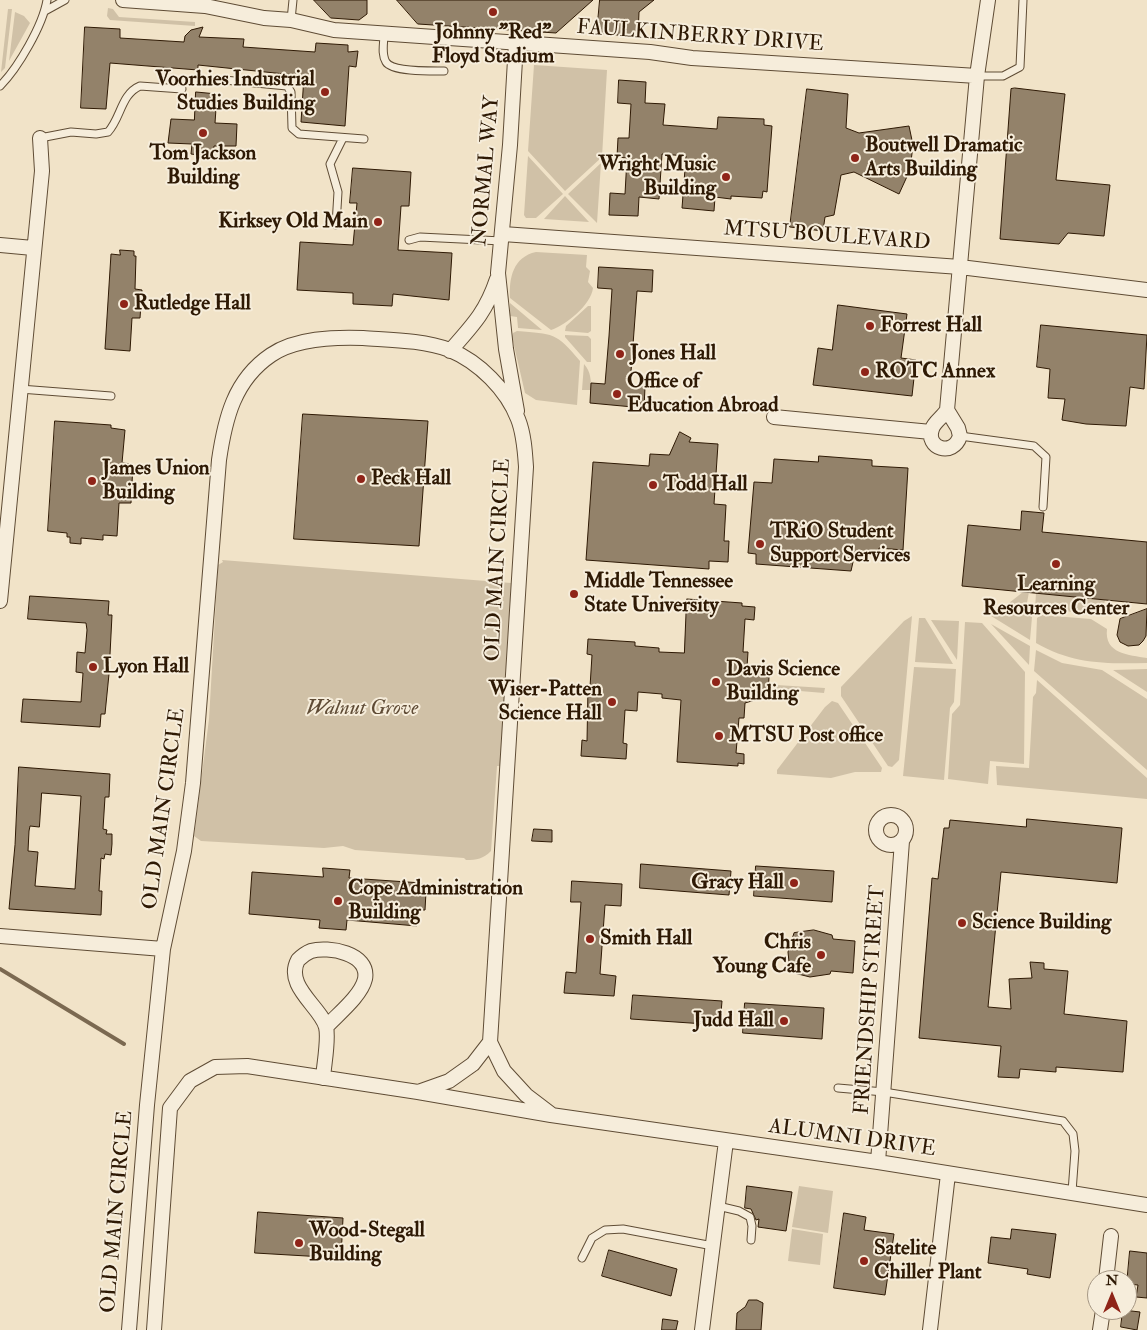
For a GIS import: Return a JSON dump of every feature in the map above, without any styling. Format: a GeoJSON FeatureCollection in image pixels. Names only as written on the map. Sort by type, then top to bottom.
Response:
{"type":"FeatureCollection","features":[{"type":"Feature","properties":{"kind":"street","name":"FAULKINBERRY DRIVE"},"geometry":{"type":"LineString","coordinates":[[123,0],[205,6],[264,18],[291,20],[334,30],[650,52],[692,58],[977,76]]}},
{"type":"Feature","properties":{"kind":"street"},"geometry":{"type":"LineString","coordinates":[[947,410],[958,428],[967,438],[955,446],[946,449],[936,446],[931,437],[931,432],[947,410],[977,76],[988,0]]}},
{"type":"Feature","properties":{"kind":"street","name":"NORMAL WAY"},"geometry":{"type":"LineString","coordinates":[[450,350],[479,319],[490,299],[498,273],[503,238],[516,43]]}},
{"type":"Feature","properties":{"kind":"street"},"geometry":{"type":"LineString","coordinates":[[0,601],[3,523],[42,171],[40,138]]}},
{"type":"Feature","properties":{"kind":"street","name":"MTSU BOULEVARD"},"geometry":{"type":"LineString","coordinates":[[503,238],[960,267],[1147,290]]}},
{"type":"Feature","properties":{"kind":"street"},"geometry":{"type":"LineString","coordinates":[[0,245],[33,248]]}},
{"type":"Feature","properties":{"kind":"street","name":"NORMAL WAY"},"geometry":{"type":"LineString","coordinates":[[498,273],[506,349],[518,419]]}},
{"type":"Feature","properties":{"kind":"street","name":"OLD MAIN CIRCLE"},"geometry":{"type":"LineString","coordinates":[[129,1330],[147,1105],[164,949],[184,851],[193,783],[218,460],[225,419],[232,402],[255,369],[271,355],[306,342],[348,338],[397,340],[450,350],[484,372],[496,383],[518,419],[526,468],[490,1042],[473,1064],[449,1081],[418,1092],[247,1066],[215,1067],[190,1080],[170,1108],[154,1330]]}},
{"type":"Feature","properties":{"kind":"street"},"geometry":{"type":"LineString","coordinates":[[773,421],[931,432]]}},
{"type":"Feature","properties":{"kind":"street","name":"FRIENDSHIP STREET"},"geometry":{"type":"LineString","coordinates":[[878,1162],[902,841]]}},
{"type":"Feature","properties":{"kind":"street"},"geometry":{"type":"LineString","coordinates":[[0,936],[164,949]]}},
{"type":"Feature","properties":{"kind":"street"},"geometry":{"type":"LineString","coordinates":[[323,1078],[326,1027],[302,992],[295,972],[298,960],[312,951],[346,953],[355,956],[365,970],[362,986],[326,1027]]}},
{"type":"Feature","properties":{"kind":"street"},"geometry":{"type":"LineString","coordinates":[[490,1042],[504,1071],[526,1095],[551,1115]]}},
{"type":"Feature","properties":{"kind":"street","name":"ALUMNI DRIVE"},"geometry":{"type":"LineString","coordinates":[[418,1092],[551,1115],[878,1162],[1147,1205]]}},
{"type":"Feature","properties":{"kind":"street"},"geometry":{"type":"LineString","coordinates":[[147,1105],[170,1108]]}},
{"type":"Feature","properties":{"kind":"street"},"geometry":{"type":"LineString","coordinates":[[702,1330],[726,1141]]}},
{"type":"Feature","properties":{"kind":"street"},"geometry":{"type":"LineString","coordinates":[[930,1330],[948,1174]]}},
{"type":"Feature","properties":{"kind":"street"},"geometry":{"type":"LineString","coordinates":[[1107,1270],[1110,1236]]}},
{"type":"Feature","properties":{"kind":"lane"},"geometry":{"type":"LineString","coordinates":[[0,86],[10,76],[45,11],[47,0]]}},
{"type":"Feature","properties":{"kind":"lane"},"geometry":{"type":"LineString","coordinates":[[45,11],[65,0]]}},
{"type":"Feature","properties":{"kind":"lane"},"geometry":{"type":"LineString","coordinates":[[291,20],[293,0]]}},
{"type":"Feature","properties":{"kind":"lane"},"geometry":{"type":"LineString","coordinates":[[977,76],[1003,76],[1020,67],[1023,0]]}},
{"type":"Feature","properties":{"kind":"lane"},"geometry":{"type":"LineString","coordinates":[[384,34],[383,55],[386,62],[393,68],[444,72]]}},
{"type":"Feature","properties":{"kind":"lane"},"geometry":{"type":"LineString","coordinates":[[224,80],[287,86],[292,92],[292,128],[299,134],[364,140]]}},
{"type":"Feature","properties":{"kind":"lane"},"geometry":{"type":"LineString","coordinates":[[40,138],[71,132],[96,134],[108,132],[115,124],[126,96],[133,89],[140,86],[182,89]]}},
{"type":"Feature","properties":{"kind":"lane"},"geometry":{"type":"LineString","coordinates":[[336,225],[338,192],[330,164],[343,138]]}},
{"type":"Feature","properties":{"kind":"lane"},"geometry":{"type":"LineString","coordinates":[[409,240],[420,237],[503,238]]}},
{"type":"Feature","properties":{"kind":"lane"},"geometry":{"type":"LineString","coordinates":[[19,389],[111,396]]}},
{"type":"Feature","properties":{"kind":"lane"},"geometry":{"type":"LineString","coordinates":[[967,438],[1034,446],[1046,458],[1043,507]]}},
{"type":"Feature","properties":{"kind":"lane"},"geometry":{"type":"LineString","coordinates":[[838,1088],[884,1092],[1063,1121],[1073,1134],[1075,1151],[1072,1192]]}},
{"type":"Feature","properties":{"kind":"lane"},"geometry":{"type":"LineString","coordinates":[[718,1206],[739,1211],[750,1217],[752,1226],[751,1240]]}},
{"type":"Feature","properties":{"kind":"lane"},"geometry":{"type":"LineString","coordinates":[[582,1258],[592,1238],[605,1230],[623,1229],[713,1246]]}},
{"type":"Feature","properties":{"kind":"green space"},"geometry":{"type":"Polygon","coordinates":[[[108,8],[113,9],[119,17],[195,22],[195,26],[110,20],[107,16],[108,8]]]}},
{"type":"Feature","properties":{"kind":"green space"},"geometry":{"type":"Polygon","coordinates":[[[8,9],[12,9],[5,68],[1,72],[8,9]]]}},
{"type":"Feature","properties":{"kind":"green space"},"geometry":{"type":"Polygon","coordinates":[[[15,12],[24,16],[30,23],[9,61],[15,12]]]}},
{"type":"Feature","properties":{"kind":"green space"},"geometry":{"type":"Polygon","coordinates":[[[534,65],[607,70],[602,157],[565,191],[528,151],[534,65]]]}},
{"type":"Feature","properties":{"kind":"green space"},"geometry":{"type":"Polygon","coordinates":[[[528,156],[563,194],[536,218],[526,218],[524,215],[528,156]]]}},
{"type":"Feature","properties":{"kind":"green space"},"geometry":{"type":"Polygon","coordinates":[[[601,163],[597,223],[568,194],[601,163]]]}},
{"type":"Feature","properties":{"kind":"green space"},"geometry":{"type":"Polygon","coordinates":[[[565,196],[589,222],[544,219],[565,196]]]}},
{"type":"Feature","properties":{"kind":"green space"},"geometry":{"type":"Polygon","coordinates":[[[536,252],[587,255],[586,267],[590,271],[588,282],[593,288],[588,301],[577,314],[564,324],[551,330],[510,298],[510,283],[517,263],[522,258],[536,252]]]}},
{"type":"Feature","properties":{"kind":"green space"},"geometry":{"type":"Polygon","coordinates":[[[510,303],[542,330],[518,328],[517,317],[510,316],[510,303]]]}},
{"type":"Feature","properties":{"kind":"green space"},"geometry":{"type":"Polygon","coordinates":[[[588,306],[591,306],[591,331],[588,333],[565,331],[566,326],[588,306]]]}},
{"type":"Feature","properties":{"kind":"green space"},"geometry":{"type":"Polygon","coordinates":[[[517,331],[553,336],[565,344],[580,361],[577,405],[536,400],[525,393],[512,337],[513,333],[517,331]]]}},
{"type":"Feature","properties":{"kind":"green space"},"geometry":{"type":"Polygon","coordinates":[[[565,335],[588,336],[591,339],[591,362],[587,362],[565,335]]]}},
{"type":"Feature","properties":{"kind":"green space"},"geometry":{"type":"Polygon","coordinates":[[[584,364],[591,379],[591,390],[582,390],[584,364]]]}},
{"type":"Feature","properties":{"kind":"green space","name":"Walnut Grove"},"geometry":{"type":"Polygon","coordinates":[[[222,560],[511,583],[500,766],[497,766],[491,851],[488,854],[480,859],[466,860],[464,858],[355,850],[343,846],[324,848],[201,841],[194,836],[209,719],[218,565],[223,562],[222,560]]]}},
{"type":"Feature","properties":{"kind":"green space"},"geometry":{"type":"Polygon","coordinates":[[[1023,592],[1029,592],[1026,608],[1009,607],[1009,603],[1023,592]]]}},
{"type":"Feature","properties":{"kind":"green space"},"geometry":{"type":"Polygon","coordinates":[[[1036,593],[1105,600],[1103,609],[1088,613],[1035,609],[1036,593]]]}},
{"type":"Feature","properties":{"kind":"green space"},"geometry":{"type":"Polygon","coordinates":[[[983,611],[1029,614],[1032,617],[1030,640],[983,611]]]}},
{"type":"Feature","properties":{"kind":"green space"},"geometry":{"type":"Polygon","coordinates":[[[1041,615],[1091,619],[1107,629],[1109,644],[1119,652],[1147,658],[1147,663],[1103,663],[1076,659],[1049,650],[1036,643],[1037,618],[1041,615]]]}},
{"type":"Feature","properties":{"kind":"green space"},"geometry":{"type":"Polygon","coordinates":[[[912,616],[899,760],[892,767],[888,766],[841,696],[841,687],[904,621],[912,616]]]}},
{"type":"Feature","properties":{"kind":"green space"},"geometry":{"type":"Polygon","coordinates":[[[919,618],[925,618],[953,664],[915,662],[919,618]]]}},
{"type":"Feature","properties":{"kind":"green space"},"geometry":{"type":"Polygon","coordinates":[[[931,620],[959,621],[957,660],[931,620]]]}},
{"type":"Feature","properties":{"kind":"green space"},"geometry":{"type":"Polygon","coordinates":[[[965,622],[982,623],[1025,672],[1024,764],[990,761],[988,784],[948,779],[952,714],[960,705],[965,622]]]}},
{"type":"Feature","properties":{"kind":"green space"},"geometry":{"type":"Polygon","coordinates":[[[991,624],[1030,646],[1029,665],[991,624]]]}},
{"type":"Feature","properties":{"kind":"green space"},"geometry":{"type":"Polygon","coordinates":[[[1036,650],[1062,663],[1102,670],[1147,699],[1147,770],[1034,671],[1036,650]]]}},
{"type":"Feature","properties":{"kind":"green space"},"geometry":{"type":"Polygon","coordinates":[[[914,667],[956,669],[954,702],[950,708],[944,780],[903,776],[914,667]]]}},
{"type":"Feature","properties":{"kind":"green space"},"geometry":{"type":"Polygon","coordinates":[[[1147,669],[1147,692],[1113,670],[1147,669]]]}},
{"type":"Feature","properties":{"kind":"green space"},"geometry":{"type":"Polygon","coordinates":[[[1037,680],[1147,778],[1147,799],[997,785],[996,766],[1029,768],[1033,697],[1036,693],[1037,680]]]}},
{"type":"Feature","properties":{"kind":"green space"},"geometry":{"type":"Polygon","coordinates":[[[776,685],[825,688],[824,693],[776,689],[776,685]]]}},
{"type":"Feature","properties":{"kind":"green space"},"geometry":{"type":"Polygon","coordinates":[[[832,701],[838,703],[882,768],[881,772],[855,772],[831,778],[777,774],[777,770],[825,707],[832,701]]]}},
{"type":"Feature","properties":{"kind":"green space"},"geometry":{"type":"Polygon","coordinates":[[[799,1186],[833,1191],[828,1233],[792,1227],[799,1186]]]}},
{"type":"Feature","properties":{"kind":"green space"},"geometry":{"type":"Polygon","coordinates":[[[792,1229],[823,1234],[820,1265],[788,1261],[792,1229]]]}},
{"type":"Feature","properties":{"kind":"building"},"geometry":{"type":"Polygon","coordinates":[[[314,0],[367,0],[367,14],[359,20],[331,18],[314,0]]]}},
{"type":"Feature","properties":{"kind":"building","name":"Johnny \"Red\" Floyd Stadium"},"geometry":{"type":"Polygon","coordinates":[[[397,0],[593,0],[556,33],[418,24],[397,0]]]}},
{"type":"Feature","properties":{"kind":"building"},"geometry":{"type":"Polygon","coordinates":[[[600,0],[654,0],[639,12],[638,37],[597,33],[600,0]]]}},
{"type":"Feature","properties":{"kind":"building","name":"Voorhies Industrial Studies Building"},"geometry":{"type":"Polygon","coordinates":[[[85,27],[120,29],[120,38],[184,42],[185,36],[191,30],[203,27],[199,37],[244,39],[243,47],[315,52],[316,43],[348,45],[348,52],[358,51],[356,67],[349,66],[345,126],[301,122],[304,76],[198,65],[198,70],[110,63],[106,109],[81,108],[85,27]]]}},
{"type":"Feature","properties":{"kind":"building","name":"Wright Music Building"},"geometry":{"type":"Polygon","coordinates":[[[619,80],[646,82],[645,103],[665,104],[663,125],[717,129],[718,117],[764,119],[764,125],[772,126],[767,192],[763,191],[762,198],[731,196],[731,199],[715,197],[714,211],[682,208],[686,156],[662,154],[659,199],[639,197],[638,216],[609,215],[610,193],[625,194],[627,158],[617,157],[618,138],[629,138],[631,104],[618,103],[619,80]]]}},
{"type":"Feature","properties":{"kind":"building","name":"Boutwell Dramatic Arts Building"},"geometry":{"type":"Polygon","coordinates":[[[807,89],[848,94],[846,128],[859,133],[909,126],[913,145],[910,170],[899,194],[854,172],[841,175],[834,215],[825,217],[823,231],[790,227],[807,89]]]}},
{"type":"Feature","properties":{"kind":"building"},"geometry":{"type":"Polygon","coordinates":[[[1011,89],[1065,94],[1056,180],[1110,185],[1104,236],[1068,233],[1059,244],[1000,239],[1011,89]]]}},
{"type":"Feature","properties":{"kind":"building","name":"Tom Jackson Building"},"geometry":{"type":"Polygon","coordinates":[[[196,92],[217,94],[215,123],[237,124],[236,146],[214,146],[213,157],[191,154],[192,144],[168,143],[171,119],[194,120],[196,92]]]}},
{"type":"Feature","properties":{"kind":"building","name":"Kirksey Old Main"},"geometry":{"type":"Polygon","coordinates":[[[353,168],[411,172],[409,206],[401,206],[398,250],[452,253],[449,300],[393,294],[392,306],[353,304],[353,293],[297,290],[300,242],[353,245],[357,203],[350,203],[353,168]]]}},
{"type":"Feature","properties":{"kind":"building","name":"Rutledge Hall"},"geometry":{"type":"Polygon","coordinates":[[[120,250],[134,251],[134,256],[136,256],[135,289],[142,290],[140,318],[132,318],[130,351],[105,349],[111,254],[120,255],[120,250]]]}},
{"type":"Feature","properties":{"kind":"building","name":"Jones Hall"},"geometry":{"type":"Polygon","coordinates":[[[599,267],[653,270],[652,292],[637,291],[630,385],[645,387],[644,408],[590,403],[591,383],[605,384],[609,336],[612,289],[598,288],[599,267]]]}},
{"type":"Feature","properties":{"kind":"building"},"geometry":{"type":"Polygon","coordinates":[[[838,305],[907,314],[901,358],[916,360],[912,396],[813,385],[818,348],[832,350],[838,305]]]}},
{"type":"Feature","properties":{"kind":"building"},"geometry":{"type":"Polygon","coordinates":[[[1041,325],[1147,335],[1144,389],[1130,387],[1126,426],[1086,424],[1062,420],[1065,399],[1048,398],[1050,369],[1037,367],[1041,325]]]}},
{"type":"Feature","properties":{"kind":"building","name":"Peck Hall"},"geometry":{"type":"Polygon","coordinates":[[[303,414],[428,421],[419,546],[294,539],[303,414]]]}},
{"type":"Feature","properties":{"kind":"building","name":"James Union Building"},"geometry":{"type":"Polygon","coordinates":[[[55,421],[111,425],[111,428],[125,430],[122,463],[133,464],[131,503],[119,503],[117,536],[103,535],[103,540],[81,538],[81,544],[70,543],[70,537],[67,537],[67,533],[48,531],[55,421]]]}},
{"type":"Feature","properties":{"kind":"building","name":"Todd Hall"},"geometry":{"type":"Polygon","coordinates":[[[680,432],[691,438],[689,442],[718,444],[714,504],[726,505],[724,541],[729,541],[728,562],[709,561],[709,569],[586,560],[593,462],[649,466],[650,454],[669,455],[680,432]]]}},
{"type":"Feature","properties":{"kind":"building"},"geometry":{"type":"Polygon","coordinates":[[[819,456],[872,460],[872,466],[908,468],[903,550],[879,548],[879,555],[855,553],[851,571],[756,564],[756,554],[748,553],[754,482],[772,483],[774,459],[818,462],[819,456]]]}},
{"type":"Feature","properties":{"kind":"building","name":"Learning Resources Center"},"geometry":{"type":"Polygon","coordinates":[[[1022,511],[1044,513],[1042,532],[1147,542],[1147,604],[962,586],[968,525],[1020,530],[1022,511]]]}},
{"type":"Feature","properties":{"kind":"building"},"geometry":{"type":"Polygon","coordinates":[[[30,596],[109,601],[108,615],[112,615],[109,674],[105,714],[101,714],[100,727],[21,722],[23,699],[81,702],[83,673],[76,672],[77,652],[85,653],[87,630],[86,623],[28,619],[30,596]]]}},
{"type":"Feature","properties":{"kind":"building","name":"Davis Science Building"},"geometry":{"type":"Polygon","coordinates":[[[687,599],[742,603],[742,606],[755,607],[754,620],[745,619],[743,652],[748,652],[747,667],[769,677],[768,696],[745,703],[744,718],[739,718],[736,753],[744,754],[744,764],[738,763],[738,766],[677,762],[681,700],[662,698],[662,694],[638,692],[637,711],[625,710],[623,743],[627,744],[626,759],[581,756],[582,740],[587,741],[588,687],[590,687],[592,655],[587,654],[588,639],[635,642],[635,646],[659,648],[659,652],[684,653],[687,599]]]}},
{"type":"Feature","properties":{"kind":"building"},"geometry":{"type":"Polygon","coordinates":[[[1147,609],[1146,636],[1143,641],[1139,645],[1128,646],[1120,642],[1117,635],[1120,619],[1147,609]]]}},
{"type":"Feature","properties":{"kind":"building"},"geometry":{"type":"Polygon","coordinates":[[[19,767],[110,774],[109,797],[105,797],[103,829],[107,830],[106,834],[112,834],[112,844],[111,855],[105,854],[104,859],[101,858],[99,891],[102,891],[101,915],[9,909],[19,767]],[[42,793],[39,827],[30,826],[29,831],[28,851],[38,852],[35,886],[75,889],[81,796],[42,793]]]}},
{"type":"Feature","properties":{"kind":"building","name":"Science Building"},"geometry":{"type":"Polygon","coordinates":[[[1027,819],[1122,828],[1117,883],[1001,872],[988,1007],[1011,1009],[1009,979],[1032,978],[1030,962],[1044,963],[1044,969],[1068,971],[1064,1014],[1127,1021],[1123,1072],[1056,1067],[1056,1072],[1020,1069],[1019,1078],[998,1077],[1001,1046],[919,1038],[932,878],[938,879],[944,828],[949,828],[950,820],[1026,827],[1027,819]]]}},
{"type":"Feature","properties":{"kind":"building"},"geometry":{"type":"Polygon","coordinates":[[[534,829],[552,830],[552,842],[532,841],[534,829]]]}},
{"type":"Feature","properties":{"kind":"building"},"geometry":{"type":"Polygon","coordinates":[[[641,864],[731,871],[729,895],[640,888],[641,864]]]}},
{"type":"Feature","properties":{"kind":"building","name":"Gracy Hall"},"geometry":{"type":"Polygon","coordinates":[[[756,866],[834,871],[832,902],[754,896],[756,866]]]}},
{"type":"Feature","properties":{"kind":"building","name":"Cope Administration Building"},"geometry":{"type":"Polygon","coordinates":[[[323,868],[350,870],[349,878],[422,883],[421,892],[426,892],[425,910],[419,910],[417,926],[347,920],[346,930],[319,928],[320,920],[249,914],[252,872],[323,877],[323,868]]]}},
{"type":"Feature","properties":{"kind":"building","name":"Smith Hall"},"geometry":{"type":"Polygon","coordinates":[[[572,881],[622,884],[621,906],[605,905],[600,974],[616,976],[614,996],[564,993],[566,972],[576,973],[581,902],[571,902],[572,881]]]}},
{"type":"Feature","properties":{"kind":"building","name":"Chris Young Cafe"},"geometry":{"type":"Polygon","coordinates":[[[814,930],[832,935],[833,939],[855,941],[853,973],[831,971],[830,974],[810,977],[790,972],[788,952],[794,933],[814,930]]]}},
{"type":"Feature","properties":{"kind":"building"},"geometry":{"type":"Polygon","coordinates":[[[633,995],[722,1001],[720,1025],[631,1019],[633,995]]]}},
{"type":"Feature","properties":{"kind":"building","name":"Judd Hall"},"geometry":{"type":"Polygon","coordinates":[[[745,1003],[824,1008],[822,1039],[743,1033],[745,1003]]]}},
{"type":"Feature","properties":{"kind":"building"},"geometry":{"type":"Polygon","coordinates":[[[747,1186],[792,1192],[786,1231],[758,1227],[759,1219],[756,1220],[751,1209],[745,1208],[747,1186]]]}},
{"type":"Feature","properties":{"kind":"building","name":"Wood-Stegall Building"},"geometry":{"type":"Polygon","coordinates":[[[258,1212],[343,1218],[341,1258],[255,1253],[258,1212]]]}},
{"type":"Feature","properties":{"kind":"building","name":"Satelite Chiller Plant"},"geometry":{"type":"Polygon","coordinates":[[[844,1213],[866,1217],[864,1230],[894,1234],[885,1295],[834,1288],[844,1213]]]}},
{"type":"Feature","properties":{"kind":"building"},"geometry":{"type":"Polygon","coordinates":[[[1012,1229],[1056,1234],[1050,1278],[1027,1274],[1028,1269],[988,1263],[991,1237],[1010,1239],[1012,1229]]]}},
{"type":"Feature","properties":{"kind":"building"},"geometry":{"type":"Polygon","coordinates":[[[609,1250],[677,1269],[671,1296],[602,1276],[609,1250]]]}},
{"type":"Feature","properties":{"kind":"building"},"geometry":{"type":"Polygon","coordinates":[[[1130,1251],[1147,1253],[1147,1298],[1137,1297],[1137,1270],[1128,1270],[1130,1251]]]}},
{"type":"Feature","properties":{"kind":"building"},"geometry":{"type":"Polygon","coordinates":[[[749,1300],[757,1300],[763,1303],[761,1330],[736,1330],[737,1313],[745,1307],[749,1300]]]}},
{"type":"Feature","properties":{"kind":"building"},"geometry":{"type":"Polygon","coordinates":[[[1137,1312],[1140,1312],[1137,1330],[1121,1327],[1122,1320],[1137,1320],[1137,1312]]]}},
{"type":"Feature","properties":{"kind":"building"},"geometry":{"type":"Polygon","coordinates":[[[663,1319],[678,1321],[676,1330],[662,1330],[663,1319]]]}},
{"type":"Feature","properties":{"kind":"waterway"},"geometry":{"type":"LineString","coordinates":[[0,969],[124,1044]]}},
{"type":"Feature","properties":{"kind":"place","name":"Johnny \"Red\" Floyd Stadium"},"geometry":{"type":"Point","coordinates":[493,12]}},
{"type":"Feature","properties":{"kind":"place","name":"Voorhies Industrial Studies Building"},"geometry":{"type":"Point","coordinates":[325,92]}},
{"type":"Feature","properties":{"kind":"place","name":"Tom Jackson Building"},"geometry":{"type":"Point","coordinates":[203,133]}},
{"type":"Feature","properties":{"kind":"place","name":"Boutwell Dramatic Arts Building"},"geometry":{"type":"Point","coordinates":[855,158]}},
{"type":"Feature","properties":{"kind":"place","name":"Wright Music Building"},"geometry":{"type":"Point","coordinates":[726,177]}},
{"type":"Feature","properties":{"kind":"place","name":"Kirksey Old Main"},"geometry":{"type":"Point","coordinates":[378,222]}},
{"type":"Feature","properties":{"kind":"place","name":"Rutledge Hall"},"geometry":{"type":"Point","coordinates":[124,304]}},
{"type":"Feature","properties":{"kind":"place","name":"Forrest Hall"},"geometry":{"type":"Point","coordinates":[870,326]}},
{"type":"Feature","properties":{"kind":"place","name":"Jones Hall"},"geometry":{"type":"Point","coordinates":[620,354]}},
{"type":"Feature","properties":{"kind":"place","name":"ROTC Annex"},"geometry":{"type":"Point","coordinates":[865,372]}},
{"type":"Feature","properties":{"kind":"place","name":"Office of Education Abroad"},"geometry":{"type":"Point","coordinates":[617,394]}},
{"type":"Feature","properties":{"kind":"place","name":"Peck Hall"},"geometry":{"type":"Point","coordinates":[361,479]}},
{"type":"Feature","properties":{"kind":"place","name":"James Union Building"},"geometry":{"type":"Point","coordinates":[92,481]}},
{"type":"Feature","properties":{"kind":"place","name":"Todd Hall"},"geometry":{"type":"Point","coordinates":[653,485]}},
{"type":"Feature","properties":{"kind":"place","name":"TRiO Student Support Services"},"geometry":{"type":"Point","coordinates":[760,544]}},
{"type":"Feature","properties":{"kind":"place","name":"Learning Resources Center"},"geometry":{"type":"Point","coordinates":[1056,564]}},
{"type":"Feature","properties":{"kind":"place","name":"Middle Tennessee State University"},"geometry":{"type":"Point","coordinates":[574,594]}},
{"type":"Feature","properties":{"kind":"place","name":"Lyon Hall"},"geometry":{"type":"Point","coordinates":[93,667]}},
{"type":"Feature","properties":{"kind":"place","name":"Davis Science Building"},"geometry":{"type":"Point","coordinates":[716,682]}},
{"type":"Feature","properties":{"kind":"place","name":"Wiser-Patten Science Hall"},"geometry":{"type":"Point","coordinates":[612,702]}},
{"type":"Feature","properties":{"kind":"place","name":"MTSU Post office"},"geometry":{"type":"Point","coordinates":[719,736]}},
{"type":"Feature","properties":{"kind":"place","name":"Gracy Hall"},"geometry":{"type":"Point","coordinates":[794,883]}},
{"type":"Feature","properties":{"kind":"place","name":"Cope Administration Building"},"geometry":{"type":"Point","coordinates":[338,901]}},
{"type":"Feature","properties":{"kind":"place","name":"Science Building"},"geometry":{"type":"Point","coordinates":[962,923]}},
{"type":"Feature","properties":{"kind":"place","name":"Smith Hall"},"geometry":{"type":"Point","coordinates":[590,939]}},
{"type":"Feature","properties":{"kind":"place","name":"Chris Young Cafe"},"geometry":{"type":"Point","coordinates":[821,955]}},
{"type":"Feature","properties":{"kind":"place","name":"Judd Hall"},"geometry":{"type":"Point","coordinates":[784,1021]}},
{"type":"Feature","properties":{"kind":"place","name":"Wood-Stegall Building"},"geometry":{"type":"Point","coordinates":[299,1243]}},
{"type":"Feature","properties":{"kind":"place","name":"Satelite Chiller Plant"},"geometry":{"type":"Point","coordinates":[864,1261]}}]}
